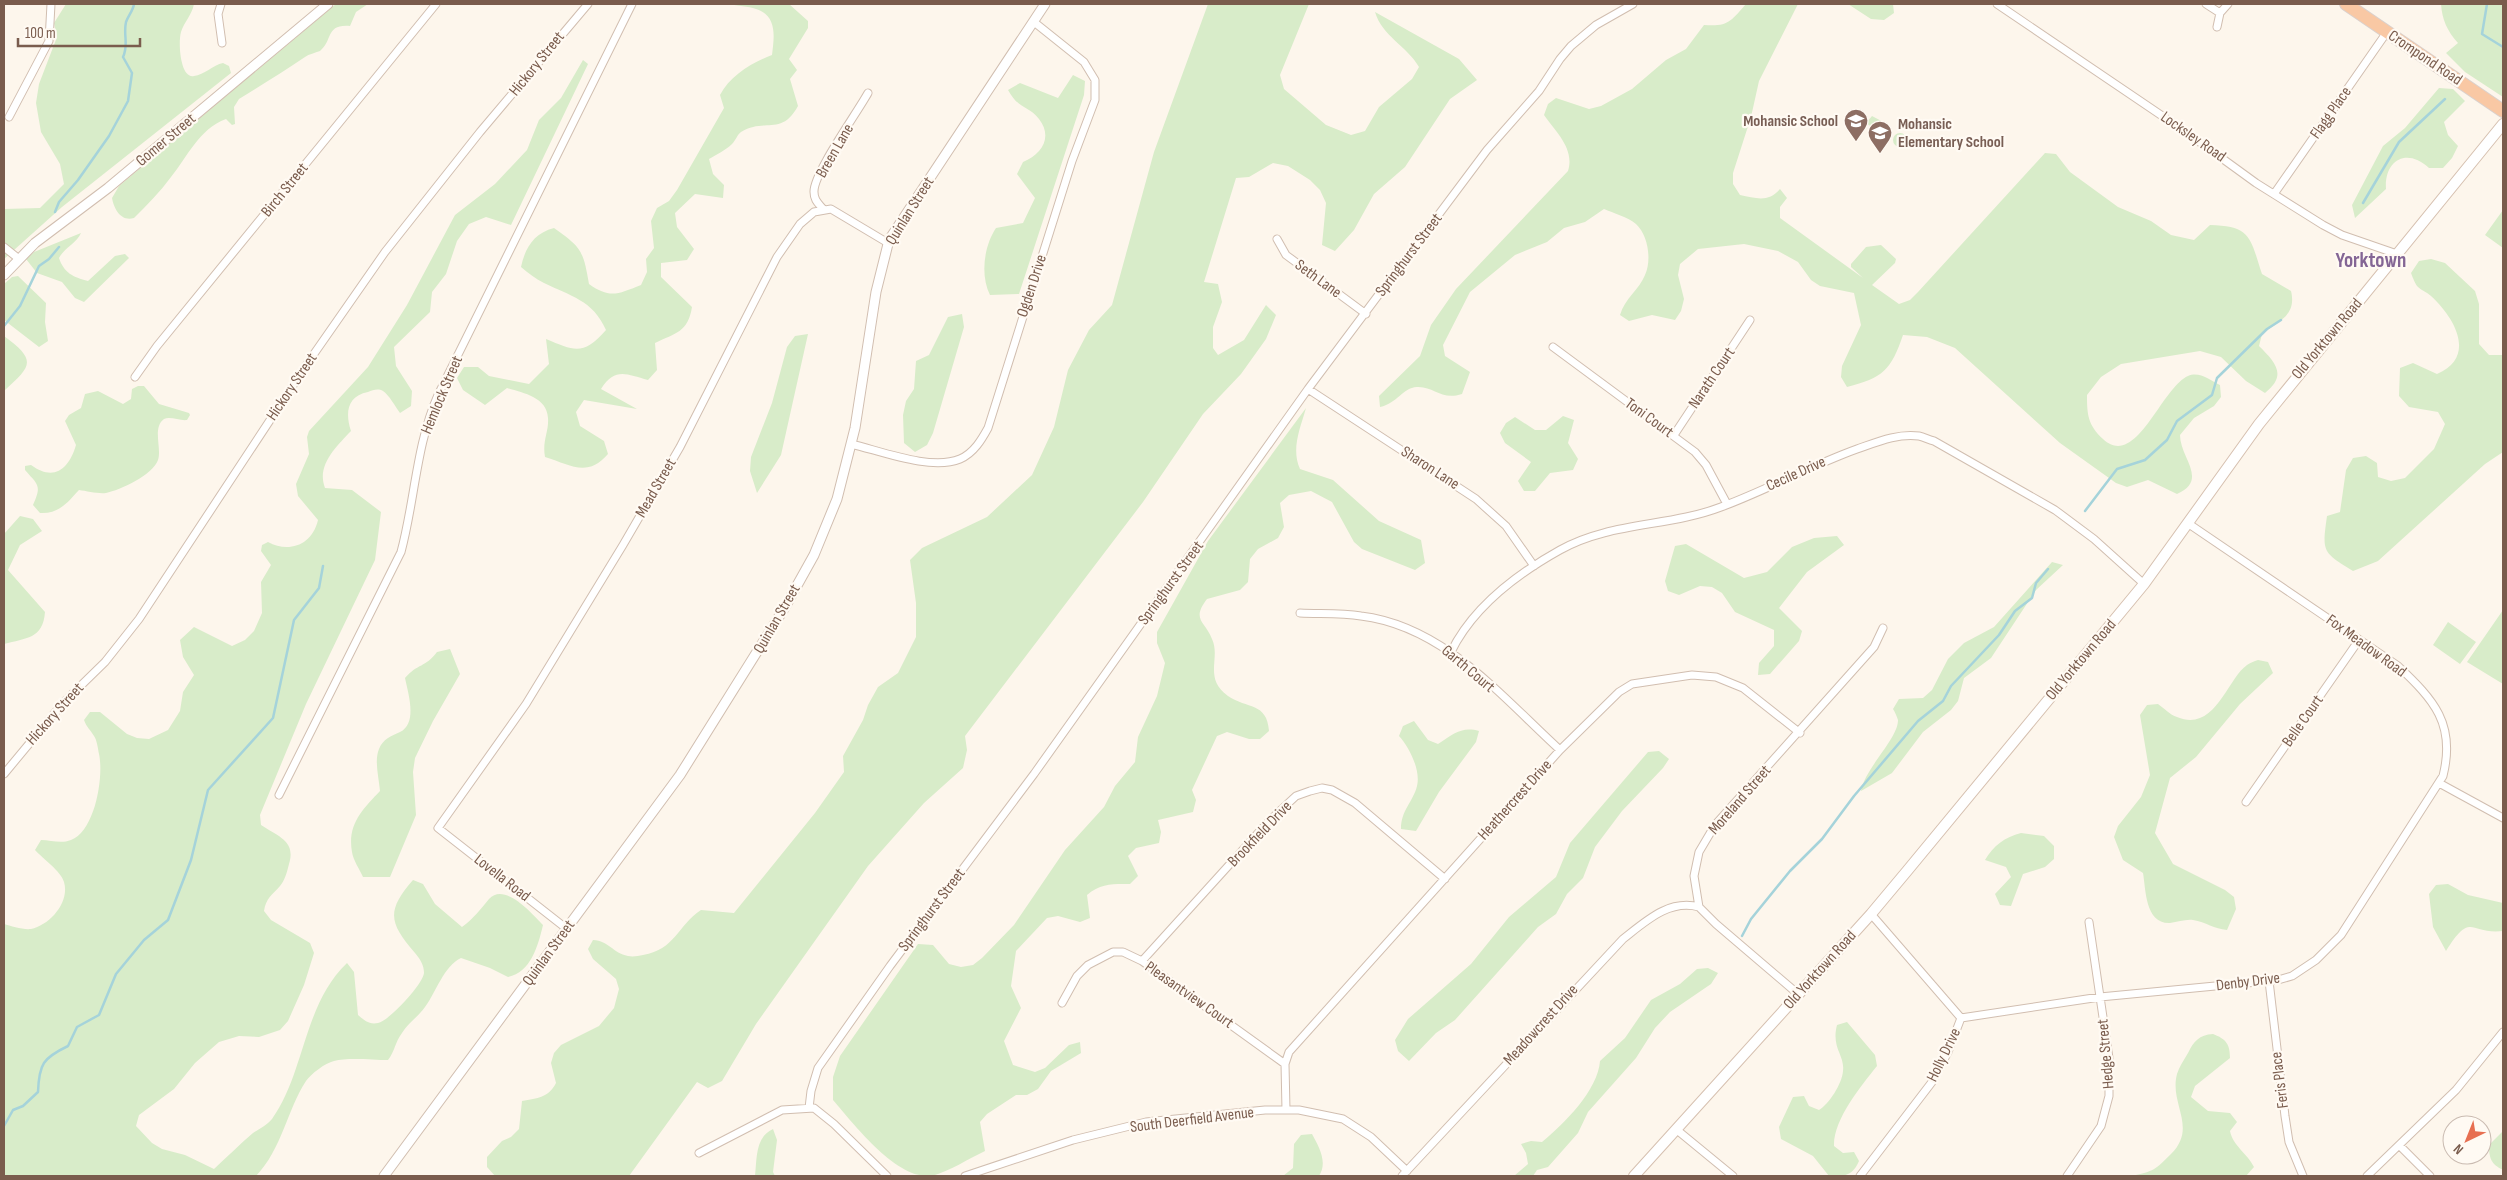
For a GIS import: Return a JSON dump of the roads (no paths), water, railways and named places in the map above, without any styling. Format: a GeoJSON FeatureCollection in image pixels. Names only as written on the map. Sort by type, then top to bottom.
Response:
{"type":"FeatureCollection","features":[{"type":"Feature","properties":{"kind":"highway","name":"Crompond Road"},"geometry":{"type":"LineString","coordinates":[[2346,4],[2503,111]]}},
{"type":"Feature","properties":{"kind":"main road","name":"Old Yorktown Road"},"geometry":{"type":"LineString","coordinates":[[1634,1176],[1872,914],[2144,584],[2258,424],[2503,124]]}},
{"type":"Feature","properties":{"kind":"street"},"geometry":{"type":"LineString","coordinates":[[9,117],[49,42],[51,4]]}},
{"type":"Feature","properties":{"kind":"street"},"geometry":{"type":"LineString","coordinates":[[222,4],[218,14],[222,43]]}},
{"type":"Feature","properties":{"kind":"street","name":"Gomer Street"},"geometry":{"type":"LineString","coordinates":[[4,275],[35,242],[108,188],[328,4]]}},
{"type":"Feature","properties":{"kind":"street","name":"Birch Street"},"geometry":{"type":"LineString","coordinates":[[135,377],[162,341],[436,4]]}},
{"type":"Feature","properties":{"kind":"street","name":"Hickory Street"},"geometry":{"type":"LineString","coordinates":[[4,774],[62,703],[105,662],[140,619],[298,377],[385,252],[480,132],[588,4]]}},
{"type":"Feature","properties":{"kind":"street","name":"Hemlock Street"},"geometry":{"type":"LineString","coordinates":[[280,795],[401,552],[410,519],[422,438],[438,396],[632,4]]}},
{"type":"Feature","properties":{"kind":"street","name":"Quinlan Street"},"geometry":{"type":"LineString","coordinates":[[384,1176],[680,775],[785,607],[828,526],[851,444],[876,292],[888,243],[1045,4]]}},
{"type":"Feature","properties":{"kind":"street","name":"Springhurst Street"},"geometry":{"type":"LineString","coordinates":[[809,1108],[810,1090],[818,1068],[890,966],[1034,774],[1308,389],[1487,150],[1540,91],[1560,59],[1571,46],[1596,25],[1632,4]]}},
{"type":"Feature","properties":{"kind":"street","name":"Locksley Road"},"geometry":{"type":"LineString","coordinates":[[1997,4],[2274,194],[2342,235],[2397,254]]}},
{"type":"Feature","properties":{"kind":"street"},"geometry":{"type":"LineString","coordinates":[[2206,4],[2220,13]]}},
{"type":"Feature","properties":{"kind":"street"},"geometry":{"type":"LineString","coordinates":[[2217,27],[2220,13],[2228,4]]}},
{"type":"Feature","properties":{"kind":"street","name":"Ogden Drive"},"geometry":{"type":"LineString","coordinates":[[851,444],[934,464],[962,458],[974,450],[988,428],[1072,161],[1095,100],[1095,80],[1084,62],[1034,22]]}},
{"type":"Feature","properties":{"kind":"street","name":"Flagg Place"},"geometry":{"type":"LineString","coordinates":[[2274,194],[2388,32]]}},
{"type":"Feature","properties":{"kind":"street","name":"Breen Lane"},"geometry":{"type":"LineString","coordinates":[[823,209],[814,199],[813,190],[821,172],[868,93]]}},
{"type":"Feature","properties":{"kind":"street"},"geometry":{"type":"LineString","coordinates":[[823,209],[830,209],[888,243]]}},
{"type":"Feature","properties":{"kind":"street","name":"Mead Street"},"geometry":{"type":"LineString","coordinates":[[438,828],[526,704],[623,546],[692,424],[777,257],[808,215],[823,209]]}},
{"type":"Feature","properties":{"kind":"street","name":"Seth Lane"},"geometry":{"type":"LineString","coordinates":[[1277,239],[1286,255],[1366,314]]}},
{"type":"Feature","properties":{"kind":"street"},"geometry":{"type":"LineString","coordinates":[[4,248],[19,259]]}},
{"type":"Feature","properties":{"kind":"street","name":"Narath Court"},"geometry":{"type":"LineString","coordinates":[[1674,435],[1750,320]]}},
{"type":"Feature","properties":{"kind":"street","name":"Toni Court"},"geometry":{"type":"LineString","coordinates":[[1553,347],[1695,452],[1706,465],[1727,504]]}},
{"type":"Feature","properties":{"kind":"street","name":"Sharon Lane"},"geometry":{"type":"LineString","coordinates":[[1308,389],[1476,499],[1506,526],[1534,566]]}},
{"type":"Feature","properties":{"kind":"street","name":"Cecile Drive"},"geometry":{"type":"LineString","coordinates":[[1452,652],[1459,636],[1483,607],[1534,566],[1581,539],[1683,518],[1727,504],[1826,460],[1897,437],[1920,436],[1960,454],[2055,510],[2094,538],[2144,584]]}},
{"type":"Feature","properties":{"kind":"street","name":"Fox Meadow Road"},"geometry":{"type":"LineString","coordinates":[[2188,524],[2398,666],[2434,702],[2439,712],[2448,749],[2440,783]]}},
{"type":"Feature","properties":{"kind":"street","name":"Garth Court"},"geometry":{"type":"LineString","coordinates":[[1300,613],[1362,616],[1415,632],[1452,652],[1560,750]]}},
{"type":"Feature","properties":{"kind":"street","name":"Moreland Street"},"geometry":{"type":"LineString","coordinates":[[1699,906],[1694,876],[1699,852],[1704,840],[1715,825],[1800,733],[1874,647],[1883,628]]}},
{"type":"Feature","properties":{"kind":"street","name":"Belle Court"},"geometry":{"type":"LineString","coordinates":[[2246,802],[2359,640]]}},
{"type":"Feature","properties":{"kind":"street","name":"Heathercrest Drive"},"geometry":{"type":"LineString","coordinates":[[1285,1064],[1290,1052],[1444,879],[1560,750],[1619,692],[1632,684],[1692,675],[1716,677],[1730,681],[1750,693],[1800,733]]}},
{"type":"Feature","properties":{"kind":"street"},"geometry":{"type":"LineString","coordinates":[[2440,783],[2503,818]]}},
{"type":"Feature","properties":{"kind":"street","name":"Denby Drive"},"geometry":{"type":"LineString","coordinates":[[1961,1018],[2100,997],[2269,981],[2292,976],[2328,949],[2360,908],[2440,783]]}},
{"type":"Feature","properties":{"kind":"street","name":"Brookfield Drive"},"geometry":{"type":"LineString","coordinates":[[1142,961],[1269,821],[1296,796],[1310,790],[1322,788],[1332,790],[1355,803],[1444,879]]}},
{"type":"Feature","properties":{"kind":"street","name":"Lovella Road"},"geometry":{"type":"LineString","coordinates":[[438,828],[567,929]]}},
{"type":"Feature","properties":{"kind":"street","name":"Meadowcrest Drive"},"geometry":{"type":"LineString","coordinates":[[1404,1173],[1623,939],[1642,924],[1676,904],[1699,906]]}},
{"type":"Feature","properties":{"kind":"street"},"geometry":{"type":"LineString","coordinates":[[1699,906],[1716,924],[1798,994]]}},
{"type":"Feature","properties":{"kind":"street","name":"Holly Drive"},"geometry":{"type":"LineString","coordinates":[[1860,1176],[1932,1082],[1948,1052],[1961,1018],[1872,914]]}},
{"type":"Feature","properties":{"kind":"street","name":"Hedge Street"},"geometry":{"type":"LineString","coordinates":[[2067,1176],[2101,1126],[2110,1096],[2109,1058],[2089,922]]}},
{"type":"Feature","properties":{"kind":"street","name":"Pleasantview Court"},"geometry":{"type":"LineString","coordinates":[[1062,1003],[1077,976],[1102,956],[1112,952],[1123,952],[1142,961],[1285,1064]]}},
{"type":"Feature","properties":{"kind":"street","name":"Feris Place"},"geometry":{"type":"LineString","coordinates":[[2269,981],[2289,1142],[2303,1176]]}},
{"type":"Feature","properties":{"kind":"street"},"geometry":{"type":"LineString","coordinates":[[2367,1176],[2456,1090],[2503,1032]]}},
{"type":"Feature","properties":{"kind":"street"},"geometry":{"type":"LineString","coordinates":[[1285,1064],[1286,1110]]}},
{"type":"Feature","properties":{"kind":"street"},"geometry":{"type":"LineString","coordinates":[[699,1153],[782,1110],[814,1108],[834,1124],[886,1176]]}},
{"type":"Feature","properties":{"kind":"street","name":"South Deerfield Avenue"},"geometry":{"type":"LineString","coordinates":[[965,1176],[1073,1140],[1146,1122],[1191,1116],[1286,1110],[1324,1114],[1343,1119],[1371,1137],[1404,1173]]}},
{"type":"Feature","properties":{"kind":"street"},"geometry":{"type":"LineString","coordinates":[[1676,1130],[1734,1176]]}},
{"type":"Feature","properties":{"kind":"street"},"geometry":{"type":"LineString","coordinates":[[2400,1146],[2430,1176]]}},
{"type":"Feature","properties":{"kind":"waterway"},"geometry":{"type":"LineString","coordinates":[[55,212],[59,202],[78,180],[109,136],[128,101],[132,73],[123,57],[126,48],[126,22],[134,4]]}},
{"type":"Feature","properties":{"kind":"waterway"},"geometry":{"type":"LineString","coordinates":[[2487,4],[2482,34],[2503,47]]}},
{"type":"Feature","properties":{"kind":"waterway"},"geometry":{"type":"LineString","coordinates":[[2363,203],[2399,142],[2445,99]]}},
{"type":"Feature","properties":{"kind":"waterway"},"geometry":{"type":"LineString","coordinates":[[4,326],[20,306],[39,266],[49,259],[59,247]]}},
{"type":"Feature","properties":{"kind":"waterway"},"geometry":{"type":"LineString","coordinates":[[2085,511],[2117,469],[2145,460],[2167,440],[2177,421],[2212,395],[2217,378],[2267,329],[2281,320]]}},
{"type":"Feature","properties":{"kind":"waterway"},"geometry":{"type":"LineString","coordinates":[[4,1126],[13,1110],[23,1106],[38,1092],[41,1068],[44,1063],[53,1054],[68,1046],[77,1027],[99,1015],[116,974],[144,940],[168,920],[191,860],[208,790],[273,718],[294,620],[319,588],[323,566]]}},
{"type":"Feature","properties":{"kind":"waterway"},"geometry":{"type":"LineString","coordinates":[[1742,936],[1751,919],[1790,871],[1822,839],[1854,796],[1918,721],[1943,701],[1951,686],[1999,635],[2015,611],[2032,598],[2036,583],[2048,569]]}},
{"type":"Feature","properties":{"kind":"place","name":"Mohansic School"},"geometry":{"type":"Point","coordinates":[1856,142]}},
{"type":"Feature","properties":{"kind":"place","name":"Mohansic Elementary School"},"geometry":{"type":"Point","coordinates":[1880,154]}},
{"type":"Feature","properties":{"kind":"district","name":"Yorktown"},"geometry":{"type":"Point","coordinates":[2371,260]}}]}
